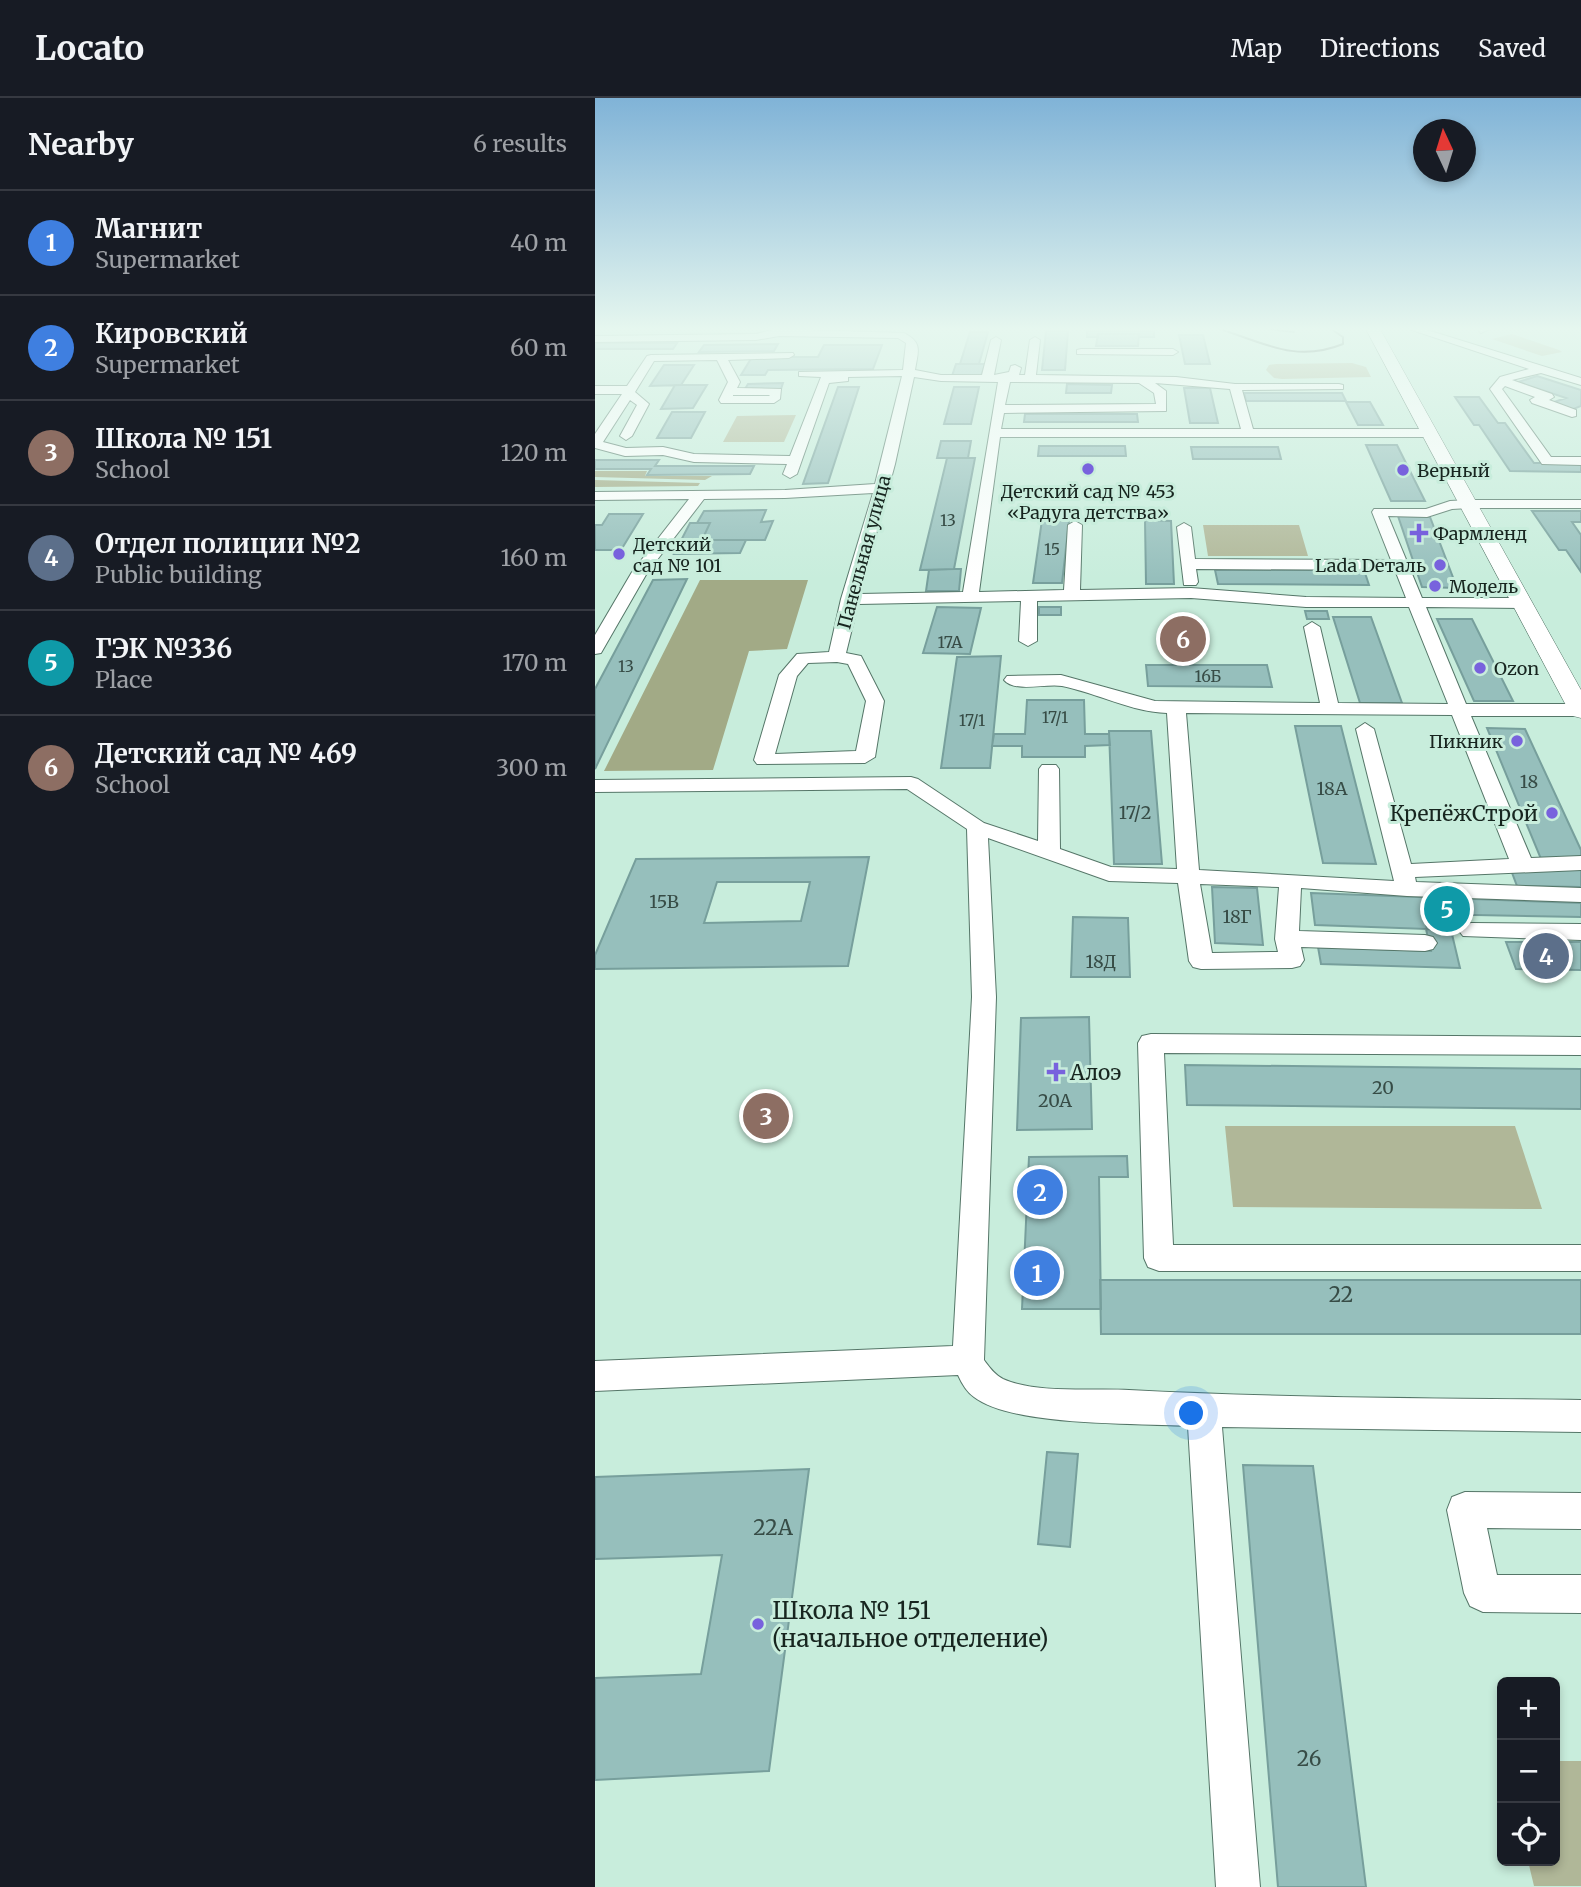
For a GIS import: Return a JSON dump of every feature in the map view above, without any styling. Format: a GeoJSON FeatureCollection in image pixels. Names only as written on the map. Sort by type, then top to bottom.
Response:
{"type":"FeatureCollection","features":[{"type":"Feature","properties":{"kind":"main road"},"geometry":{"type":"LineString","coordinates":[[1420,412],[1581,710]]}},
{"type":"Feature","properties":{"kind":"street"},"geometry":{"type":"LineString","coordinates":[[617,412],[596,444],[625,452],[663,451],[694,458],[794,460]]}},
{"type":"Feature","properties":{"kind":"street"},"geometry":{"type":"LineString","coordinates":[[626,436],[638,412]]}},
{"type":"Feature","properties":{"kind":"street"},"geometry":{"type":"LineString","coordinates":[[785,494],[794,460],[814,412]]}},
{"type":"Feature","properties":{"kind":"street","name":"Панельная улица"},"geometry":{"type":"LineString","coordinates":[[837,657],[849,599],[899,412]]}},
{"type":"Feature","properties":{"kind":"street"},"geometry":{"type":"LineString","coordinates":[[970,597],[998,412]]}},
{"type":"Feature","properties":{"kind":"street"},"geometry":{"type":"LineString","coordinates":[[1242,412],[1248,433]]}},
{"type":"Feature","properties":{"kind":"street"},"geometry":{"type":"LineString","coordinates":[[1512,412],[1547,461],[1581,461]]}},
{"type":"Feature","properties":{"kind":"street"},"geometry":{"type":"LineString","coordinates":[[1520,424],[1538,424]]}},
{"type":"Feature","properties":{"kind":"street"},"geometry":{"type":"LineString","coordinates":[[995,433],[1431,433]]}},
{"type":"Feature","properties":{"kind":"street"},"geometry":{"type":"LineString","coordinates":[[595,496],[785,494],[881,488]]}},
{"type":"Feature","properties":{"kind":"street"},"geometry":{"type":"LineString","coordinates":[[595,649],[640,572],[700,495]]}},
{"type":"Feature","properties":{"kind":"street"},"geometry":{"type":"LineString","coordinates":[[1522,863],[1379,512],[1427,513],[1450,505],[1469,504],[1581,504]]}},
{"type":"Feature","properties":{"kind":"street"},"geometry":{"type":"LineString","coordinates":[[595,508],[689,509]]}},
{"type":"Feature","properties":{"kind":"street"},"geometry":{"type":"LineString","coordinates":[[1072,594],[1075,526]]}},
{"type":"Feature","properties":{"kind":"street"},"geometry":{"type":"LineString","coordinates":[[1184,527],[1191,593]]}},
{"type":"Feature","properties":{"kind":"street"},"geometry":{"type":"LineString","coordinates":[[1188,565],[1399,565]]}},
{"type":"Feature","properties":{"kind":"street"},"geometry":{"type":"LineString","coordinates":[[849,599],[1191,593],[1306,602],[1523,603]]}},
{"type":"Feature","properties":{"kind":"street"},"geometry":{"type":"LineString","coordinates":[[1028,641],[1029,594]]}},
{"type":"Feature","properties":{"kind":"street"},"geometry":{"type":"LineString","coordinates":[[1312,627],[1331,708]]}},
{"type":"Feature","properties":{"kind":"street","name":"Панельная улица"},"geometry":{"type":"LineString","coordinates":[[837,657],[855,660],[876,701],[865,757],[764,760],[788,674],[803,658],[837,657]]}},
{"type":"Feature","properties":{"kind":"street"},"geometry":{"type":"LineString","coordinates":[[1013,680],[1061,680],[1154,707],[1581,710]]}},
{"type":"Feature","properties":{"kind":"street"},"geometry":{"type":"LineString","coordinates":[[1176,707],[1188,876],[1201,961],[1292,960],[1287,939],[1290,880]]}},
{"type":"Feature","properties":{"kind":"street"},"geometry":{"type":"LineString","coordinates":[[1364,729],[1405,880]]}},
{"type":"Feature","properties":{"kind":"street"},"geometry":{"type":"LineString","coordinates":[[1049,769],[1049,854]]}},
{"type":"Feature","properties":{"kind":"street"},"geometry":{"type":"LineString","coordinates":[[595,786],[911,783],[977,827],[1109,874],[1290,880],[1405,880],[1581,895]]}},
{"type":"Feature","properties":{"kind":"street"},"geometry":{"type":"LineString","coordinates":[[977,827],[984,997],[968,1360],[973,1374],[986,1388],[1004,1395],[1041,1401],[1204,1411],[1581,1416]]}},
{"type":"Feature","properties":{"kind":"street"},"geometry":{"type":"LineString","coordinates":[[1405,880],[1522,863],[1581,863]]}},
{"type":"Feature","properties":{"kind":"street"},"geometry":{"type":"LineString","coordinates":[[1471,931],[1581,932]]}},
{"type":"Feature","properties":{"kind":"street"},"geometry":{"type":"LineString","coordinates":[[1287,939],[1425,943]]}},
{"type":"Feature","properties":{"kind":"street"},"geometry":{"type":"LineString","coordinates":[[1581,1046],[1151,1043],[1159,1258],[1581,1258]]}},
{"type":"Feature","properties":{"kind":"street"},"geometry":{"type":"LineString","coordinates":[[595,1376],[968,1360]]}},
{"type":"Feature","properties":{"kind":"street"},"geometry":{"type":"LineString","coordinates":[[1204,1411],[1238,1887]]}},
{"type":"Feature","properties":{"kind":"street"},"geometry":{"type":"LineString","coordinates":[[1581,1511],[1465,1510],[1483,1593],[1581,1594]]}},
{"type":"Feature","properties":{"kind":"green space"},"geometry":{"type":"Polygon","coordinates":[[[796,415],[784,442],[723,442],[737,416],[796,415]]]}},
{"type":"Feature","properties":{"kind":"green space"},"geometry":{"type":"Polygon","coordinates":[[[595,471],[647,471],[645,476],[712,476],[705,480],[595,477],[595,471]]]}},
{"type":"Feature","properties":{"kind":"green space"},"geometry":{"type":"Polygon","coordinates":[[[595,480],[700,483],[698,486],[595,487],[595,480]]]}},
{"type":"Feature","properties":{"kind":"green space"},"geometry":{"type":"Polygon","coordinates":[[[1203,525],[1299,525],[1308,556],[1208,556],[1203,525]]]}},
{"type":"Feature","properties":{"kind":"green space"},"geometry":{"type":"Polygon","coordinates":[[[700,580],[808,580],[787,649],[749,651],[713,770],[604,771],[700,580]]]}},
{"type":"Feature","properties":{"kind":"green space"},"geometry":{"type":"Polygon","coordinates":[[[1225,1126],[1515,1126],[1542,1209],[1233,1207],[1225,1126]]]}},
{"type":"Feature","properties":{"kind":"green space"},"geometry":{"type":"Polygon","coordinates":[[[1560,1761],[1581,1761],[1581,1886],[1534,1886],[1529,1866],[1560,1866],[1560,1761]]]}},
{"type":"Feature","properties":{"kind":"building"},"geometry":{"type":"Polygon","coordinates":[[[672,412],[705,412],[691,438],[657,438],[672,412]]]}},
{"type":"Feature","properties":{"kind":"building"},"geometry":{"type":"Polygon","coordinates":[[[829,412],[851,412],[828,483],[803,484],[829,412]]]}},
{"type":"Feature","properties":{"kind":"building"},"geometry":{"type":"Polygon","coordinates":[[[947,412],[973,412],[971,424],[944,424],[947,412]]]}},
{"type":"Feature","properties":{"kind":"building"},"geometry":{"type":"Polygon","coordinates":[[[1188,412],[1216,412],[1218,423],[1190,423],[1188,412]]]}},
{"type":"Feature","properties":{"kind":"building"},"geometry":{"type":"Polygon","coordinates":[[[1351,412],[1376,412],[1383,425],[1358,425],[1351,412]]]}},
{"type":"Feature","properties":{"kind":"building"},"geometry":{"type":"Polygon","coordinates":[[[1466,412],[1490,412],[1498,423],[1505,423],[1534,463],[1581,463],[1581,472],[1510,471],[1479,425],[1474,425],[1466,412]]]}},
{"type":"Feature","properties":{"kind":"building"},"geometry":{"type":"Polygon","coordinates":[[[1025,414],[1137,414],[1138,422],[1024,422],[1025,414]]]}},
{"type":"Feature","properties":{"kind":"building"},"geometry":{"type":"Polygon","coordinates":[[[941,441],[971,441],[968,458],[937,458],[941,441]]]}},
{"type":"Feature","properties":{"kind":"building"},"geometry":{"type":"Polygon","coordinates":[[[1366,445],[1397,445],[1425,501],[1391,501],[1366,445]]]}},
{"type":"Feature","properties":{"kind":"building"},"geometry":{"type":"Polygon","coordinates":[[[1039,446],[1125,446],[1126,456],[1038,456],[1039,446]]]}},
{"type":"Feature","properties":{"kind":"building"},"geometry":{"type":"Polygon","coordinates":[[[1191,447],[1278,447],[1281,459],[1193,459],[1191,447]]]}},
{"type":"Feature","properties":{"kind":"building"},"geometry":{"type":"Polygon","coordinates":[[[947,458],[975,458],[954,569],[920,570],[947,458]]]}},
{"type":"Feature","properties":{"kind":"building"},"geometry":{"type":"Polygon","coordinates":[[[595,460],[659,460],[655,466],[754,466],[750,474],[647,475],[651,469],[595,469],[595,460]]]}},
{"type":"Feature","properties":{"kind":"building"},"geometry":{"type":"Polygon","coordinates":[[[766,510],[761,522],[773,521],[765,540],[702,540],[710,523],[697,523],[704,511],[766,510]]]}},
{"type":"Feature","properties":{"kind":"building"},"geometry":{"type":"Polygon","coordinates":[[[1532,511],[1581,511],[1581,522],[1572,522],[1581,535],[1581,572],[1566,550],[1559,550],[1532,511]]]}},
{"type":"Feature","properties":{"kind":"building"},"geometry":{"type":"Polygon","coordinates":[[[609,514],[643,514],[621,550],[595,550],[595,525],[602,525],[609,514]]]}},
{"type":"Feature","properties":{"kind":"building"},"geometry":{"type":"Polygon","coordinates":[[[1398,516],[1430,517],[1457,588],[1422,587],[1398,516]]]}},
{"type":"Feature","properties":{"kind":"building"},"geometry":{"type":"Polygon","coordinates":[[[1042,520],[1069,521],[1062,583],[1033,583],[1042,520]]]}},
{"type":"Feature","properties":{"kind":"building"},"geometry":{"type":"Polygon","coordinates":[[[1145,520],[1171,521],[1174,584],[1146,584],[1145,520]]]}},
{"type":"Feature","properties":{"kind":"building"},"geometry":{"type":"Polygon","coordinates":[[[690,523],[710,523],[702,540],[746,540],[740,553],[674,554],[690,523]]]}},
{"type":"Feature","properties":{"kind":"building"},"geometry":{"type":"Polygon","coordinates":[[[961,569],[959,591],[926,591],[929,570],[961,569]]]}},
{"type":"Feature","properties":{"kind":"building"},"geometry":{"type":"Polygon","coordinates":[[[1215,570],[1364,570],[1369,585],[1218,584],[1215,570]]]}},
{"type":"Feature","properties":{"kind":"building"},"geometry":{"type":"Polygon","coordinates":[[[687,579],[595,769],[595,689],[653,580],[687,579]]]}},
{"type":"Feature","properties":{"kind":"building"},"geometry":{"type":"Polygon","coordinates":[[[937,607],[981,608],[970,654],[923,653],[937,607]]]}},
{"type":"Feature","properties":{"kind":"building"},"geometry":{"type":"Polygon","coordinates":[[[1039,607],[1061,607],[1061,615],[1039,615],[1039,607]]]}},
{"type":"Feature","properties":{"kind":"building"},"geometry":{"type":"Polygon","coordinates":[[[1305,611],[1327,611],[1329,619],[1307,619],[1305,611]]]}},
{"type":"Feature","properties":{"kind":"building"},"geometry":{"type":"Polygon","coordinates":[[[1333,617],[1371,617],[1402,703],[1360,703],[1333,617]]]}},
{"type":"Feature","properties":{"kind":"building"},"geometry":{"type":"Polygon","coordinates":[[[1437,619],[1472,619],[1513,701],[1474,701],[1437,619]]]}},
{"type":"Feature","properties":{"kind":"building"},"geometry":{"type":"Polygon","coordinates":[[[1001,656],[990,768],[941,768],[957,657],[1001,656]]]}},
{"type":"Feature","properties":{"kind":"building"},"geometry":{"type":"Polygon","coordinates":[[[1146,665],[1267,665],[1272,687],[1148,686],[1146,665]]]}},
{"type":"Feature","properties":{"kind":"building"},"geometry":{"type":"Polygon","coordinates":[[[1027,700],[1084,700],[1085,734],[1109,734],[1110,745],[1085,746],[1085,757],[1022,757],[1022,746],[992,746],[994,734],[1025,734],[1027,700]]]}},
{"type":"Feature","properties":{"kind":"building"},"geometry":{"type":"Polygon","coordinates":[[[1295,726],[1341,726],[1376,864],[1323,863],[1295,726]]]}},
{"type":"Feature","properties":{"kind":"building"},"geometry":{"type":"Polygon","coordinates":[[[1487,728],[1525,729],[1581,850],[1581,859],[1541,859],[1487,728]]]}},
{"type":"Feature","properties":{"kind":"building"},"geometry":{"type":"Polygon","coordinates":[[[1109,731],[1151,731],[1162,864],[1114,864],[1109,731]]]}},
{"type":"Feature","properties":{"kind":"building"},"geometry":{"type":"Polygon","coordinates":[[[869,857],[848,966],[595,969],[595,955],[636,859],[869,857]],[[717,882],[704,923],[801,921],[810,882],[717,882]]]}},
{"type":"Feature","properties":{"kind":"building"},"geometry":{"type":"Polygon","coordinates":[[[1511,870],[1581,870],[1581,887],[1517,886],[1511,870]]]}},
{"type":"Feature","properties":{"kind":"building"},"geometry":{"type":"Polygon","coordinates":[[[1212,887],[1257,888],[1263,945],[1215,943],[1212,887]]]}},
{"type":"Feature","properties":{"kind":"building"},"geometry":{"type":"Polygon","coordinates":[[[1311,893],[1581,903],[1581,917],[1424,914],[1427,929],[1315,925],[1311,893]]]}},
{"type":"Feature","properties":{"kind":"building"},"geometry":{"type":"Polygon","coordinates":[[[1073,917],[1128,918],[1130,977],[1071,977],[1073,917]]]}},
{"type":"Feature","properties":{"kind":"building"},"geometry":{"type":"Polygon","coordinates":[[[1426,929],[1451,930],[1460,968],[1321,964],[1318,947],[1431,951],[1426,929]]]}},
{"type":"Feature","properties":{"kind":"building"},"geometry":{"type":"Polygon","coordinates":[[[1506,942],[1581,942],[1581,970],[1516,969],[1506,942]]]}},
{"type":"Feature","properties":{"kind":"building"},"geometry":{"type":"Polygon","coordinates":[[[1089,1017],[1092,1129],[1017,1130],[1021,1018],[1089,1017]]]}},
{"type":"Feature","properties":{"kind":"building"},"geometry":{"type":"Polygon","coordinates":[[[1185,1065],[1581,1069],[1581,1109],[1187,1105],[1185,1065]]]}},
{"type":"Feature","properties":{"kind":"building"},"geometry":{"type":"Polygon","coordinates":[[[1127,1156],[1128,1177],[1099,1177],[1101,1309],[1022,1309],[1029,1157],[1127,1156]]]}},
{"type":"Feature","properties":{"kind":"building"},"geometry":{"type":"Polygon","coordinates":[[[1100,1280],[1581,1280],[1581,1334],[1101,1334],[1100,1280]]]}},
{"type":"Feature","properties":{"kind":"building"},"geometry":{"type":"Polygon","coordinates":[[[1047,1452],[1078,1454],[1070,1547],[1038,1544],[1047,1452]]]}},
{"type":"Feature","properties":{"kind":"building"},"geometry":{"type":"Polygon","coordinates":[[[1243,1465],[1313,1466],[1366,1887],[1278,1887],[1243,1465]]]}},
{"type":"Feature","properties":{"kind":"building"},"geometry":{"type":"Polygon","coordinates":[[[809,1469],[769,1771],[595,1780],[595,1678],[701,1674],[722,1555],[595,1559],[595,1477],[809,1469]]]}},
{"type":"Feature","properties":{"kind":"place","name":"Детский сад № 453 «Радуга детства»"},"geometry":{"type":"Point","coordinates":[1088,469]}},
{"type":"Feature","properties":{"kind":"place","name":"Верный"},"geometry":{"type":"Point","coordinates":[1403,470]}},
{"type":"Feature","properties":{"kind":"place","name":"Фармленд"},"geometry":{"type":"Point","coordinates":[1419,533]}},
{"type":"Feature","properties":{"kind":"place","name":"Детский сад № 101"},"geometry":{"type":"Point","coordinates":[619,554]}},
{"type":"Feature","properties":{"kind":"place","name":"Lada Dеталь"},"geometry":{"type":"Point","coordinates":[1440,565]}},
{"type":"Feature","properties":{"kind":"place","name":"Модель"},"geometry":{"type":"Point","coordinates":[1435,586]}},
{"type":"Feature","properties":{"kind":"place","name":"Детский сад № 469"},"geometry":{"type":"Point","coordinates":[1183,639]}},
{"type":"Feature","properties":{"kind":"place","name":"Ozon"},"geometry":{"type":"Point","coordinates":[1480,668]}},
{"type":"Feature","properties":{"kind":"place","name":"Пикник"},"geometry":{"type":"Point","coordinates":[1517,741]}},
{"type":"Feature","properties":{"kind":"place","name":"КрепёжСтрой"},"geometry":{"type":"Point","coordinates":[1552,813]}},
{"type":"Feature","properties":{"kind":"place","name":"ГЭК №336"},"geometry":{"type":"Point","coordinates":[1447,909]}},
{"type":"Feature","properties":{"kind":"place","name":"Отдел полиции №2"},"geometry":{"type":"Point","coordinates":[1546,956]}},
{"type":"Feature","properties":{"kind":"place","name":"Алоэ"},"geometry":{"type":"Point","coordinates":[1056,1072]}},
{"type":"Feature","properties":{"kind":"place","name":"Школа № 151"},"geometry":{"type":"Point","coordinates":[766,1116]}},
{"type":"Feature","properties":{"kind":"place","name":"Кировский"},"geometry":{"type":"Point","coordinates":[1040,1192]}},
{"type":"Feature","properties":{"kind":"place","name":"Магнит"},"geometry":{"type":"Point","coordinates":[1037,1273]}},
{"type":"Feature","properties":{"kind":"place","name":"Школа № 151 (начальное отделение)"},"geometry":{"type":"Point","coordinates":[758,1624]}}]}
